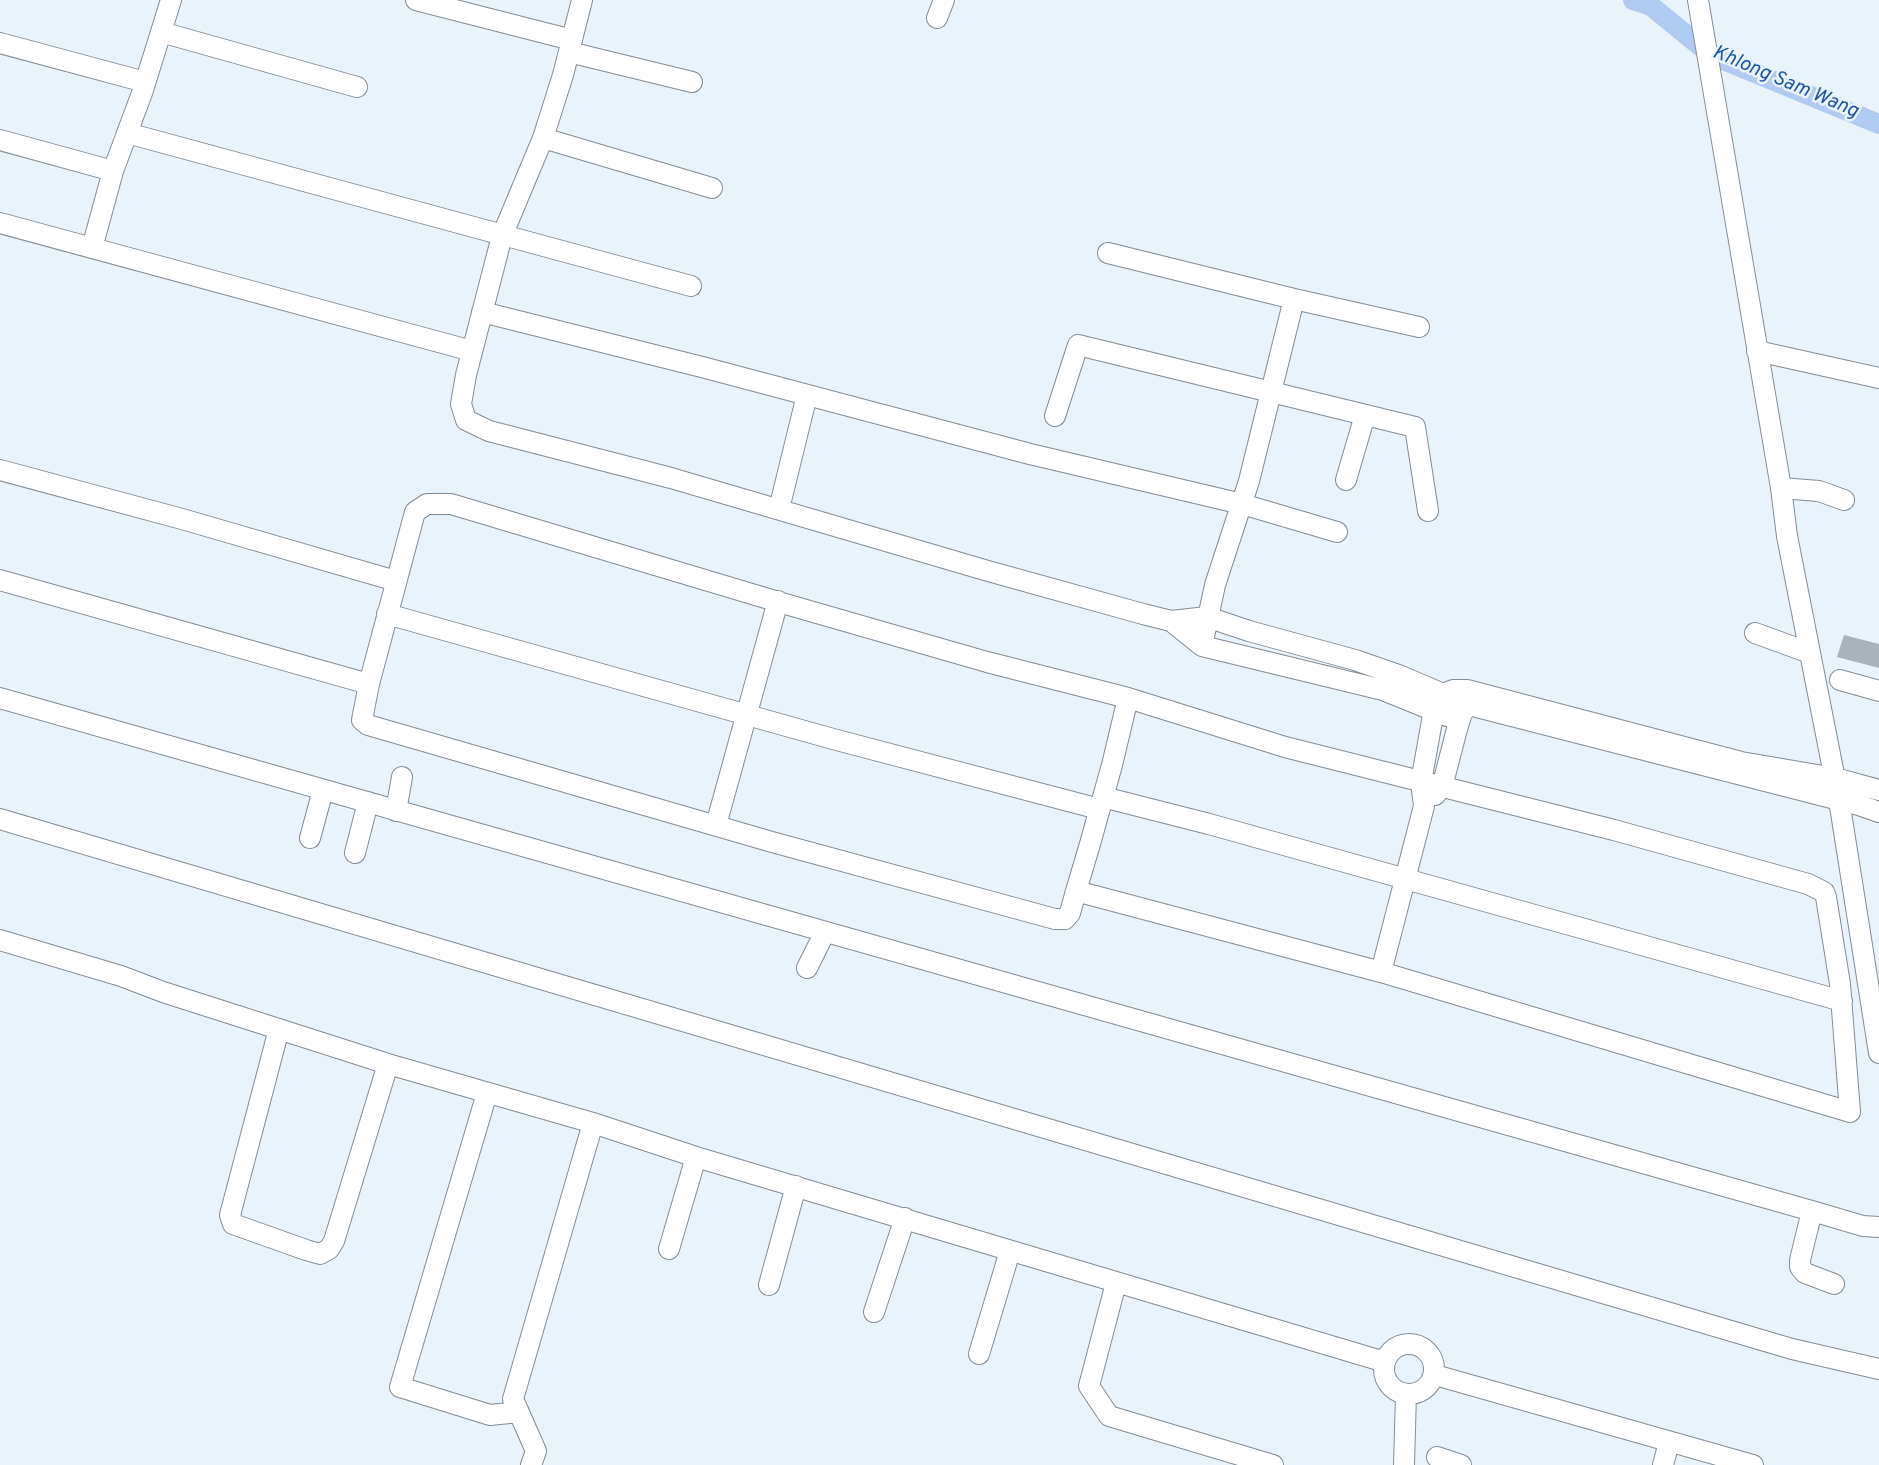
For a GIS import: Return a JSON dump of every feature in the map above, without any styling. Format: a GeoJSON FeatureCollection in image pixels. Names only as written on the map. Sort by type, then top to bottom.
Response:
{"type":"FeatureCollection","features":[{"type":"Feature","properties":{"kind":"street"},"geometry":{"type":"LineString","coordinates":[[92,248],[113,171],[171,0]]}},
{"type":"Feature","properties":{"kind":"street"},"geometry":{"type":"LineString","coordinates":[[416,0],[692,82]]}},
{"type":"Feature","properties":{"kind":"street"},"geometry":{"type":"LineString","coordinates":[[582,0],[543,138],[502,236],[472,351],[461,404],[466,420],[489,431],[671,478],[988,571],[1172,621],[1207,617],[1385,670],[1438,702],[1464,713],[1839,800],[1879,812]]}},
{"type":"Feature","properties":{"kind":"street"},"geometry":{"type":"LineString","coordinates":[[1699,9],[1781,488],[1787,536],[1839,800],[1879,1053]]}},
{"type":"Feature","properties":{"kind":"street"},"geometry":{"type":"LineString","coordinates":[[161,32],[357,87]]}},
{"type":"Feature","properties":{"kind":"street"},"geometry":{"type":"LineString","coordinates":[[0,43],[145,82]]}},
{"type":"Feature","properties":{"kind":"street"},"geometry":{"type":"LineString","coordinates":[[127,133],[691,286]]}},
{"type":"Feature","properties":{"kind":"street"},"geometry":{"type":"LineString","coordinates":[[543,138],[712,188]]}},
{"type":"Feature","properties":{"kind":"street"},"geometry":{"type":"LineString","coordinates":[[0,140],[113,171]]}},
{"type":"Feature","properties":{"kind":"street"},"geometry":{"type":"LineString","coordinates":[[0,223],[472,351]]}},
{"type":"Feature","properties":{"kind":"street"},"geometry":{"type":"LineString","coordinates":[[1108,253],[1293,299],[1419,327]]}},
{"type":"Feature","properties":{"kind":"street"},"geometry":{"type":"LineString","coordinates":[[1202,646],[1215,585],[1249,481],[1293,299]]}},
{"type":"Feature","properties":{"kind":"street"},"geometry":{"type":"LineString","coordinates":[[482,312],[1030,454],[1242,504],[1337,532]]}},
{"type":"Feature","properties":{"kind":"street"},"geometry":{"type":"LineString","coordinates":[[1055,416],[1078,345],[1415,427],[1428,511]]}},
{"type":"Feature","properties":{"kind":"street"},"geometry":{"type":"LineString","coordinates":[[1757,351],[1879,378]]}},
{"type":"Feature","properties":{"kind":"street"},"geometry":{"type":"LineString","coordinates":[[779,509],[807,395]]}},
{"type":"Feature","properties":{"kind":"street"},"geometry":{"type":"LineString","coordinates":[[1346,480],[1365,415]]}},
{"type":"Feature","properties":{"kind":"street"},"geometry":{"type":"LineString","coordinates":[[0,470],[182,519],[396,581]]}},
{"type":"Feature","properties":{"kind":"street"},"geometry":{"type":"LineString","coordinates":[[1781,488],[1819,491],[1844,500]]}},
{"type":"Feature","properties":{"kind":"street"},"geometry":{"type":"LineString","coordinates":[[1076,891],[1381,972],[1850,1112],[1842,1001],[1826,897],[1824,892],[1808,884],[1685,849],[1285,747],[1128,698],[778,602],[451,504],[427,504],[415,512],[369,684],[362,720],[368,725],[716,825],[1055,919],[1065,919],[1070,913],[1076,891],[1112,765],[1128,698]]}},
{"type":"Feature","properties":{"kind":"street"},"geometry":{"type":"LineString","coordinates":[[0,580],[369,684]]}},
{"type":"Feature","properties":{"kind":"street"},"geometry":{"type":"LineString","coordinates":[[716,825],[778,602]]}},
{"type":"Feature","properties":{"kind":"street"},"geometry":{"type":"LineString","coordinates":[[387,614],[747,714],[1101,803],[1209,824],[1842,1001]]}},
{"type":"Feature","properties":{"kind":"street"},"geometry":{"type":"LineString","coordinates":[[1172,621],[1202,646],[1438,702]]}},
{"type":"Feature","properties":{"kind":"street"},"geometry":{"type":"LineString","coordinates":[[1755,633],[1810,653]]}},
{"type":"Feature","properties":{"kind":"street"},"geometry":{"type":"LineString","coordinates":[[1383,690],[1385,670]]}},
{"type":"Feature","properties":{"kind":"street"},"geometry":{"type":"LineString","coordinates":[[1840,680],[1879,691]]}},
{"type":"Feature","properties":{"kind":"street"},"geometry":{"type":"LineString","coordinates":[[1381,972],[1424,806],[1421,782],[1438,702],[1453,690],[1467,690],[1741,762],[1835,778],[1879,790]]}},
{"type":"Feature","properties":{"kind":"street"},"geometry":{"type":"LineString","coordinates":[[0,698],[1863,1226],[1879,1227]]}},
{"type":"Feature","properties":{"kind":"street"},"geometry":{"type":"LineString","coordinates":[[1424,806],[1442,787],[1464,713]]}},
{"type":"Feature","properties":{"kind":"street"},"geometry":{"type":"LineString","coordinates":[[396,810],[402,777]]}},
{"type":"Feature","properties":{"kind":"street"},"geometry":{"type":"LineString","coordinates":[[310,838],[323,790]]}},
{"type":"Feature","properties":{"kind":"street"},"geometry":{"type":"LineString","coordinates":[[355,853],[368,802]]}},
{"type":"Feature","properties":{"kind":"street"},"geometry":{"type":"LineString","coordinates":[[0,819],[1792,1349],[1879,1369]]}},
{"type":"Feature","properties":{"kind":"street"},"geometry":{"type":"LineString","coordinates":[[807,968],[825,932]]}},
{"type":"Feature","properties":{"kind":"street"},"geometry":{"type":"LineString","coordinates":[[0,940],[121,976],[163,993],[388,1064],[593,1123],[696,1157],[1385,1362]]}},
{"type":"Feature","properties":{"kind":"street"},"geometry":{"type":"LineString","coordinates":[[279,1029],[230,1215],[233,1224],[306,1250],[320,1254],[329,1249],[333,1241],[388,1064]]}},
{"type":"Feature","properties":{"kind":"street"},"geometry":{"type":"LineString","coordinates":[[487,1093],[400,1387],[490,1415],[519,1412]]}},
{"type":"Feature","properties":{"kind":"street"},"geometry":{"type":"LineString","coordinates":[[531,1465],[536,1451],[513,1399],[593,1123]]}},
{"type":"Feature","properties":{"kind":"street"},"geometry":{"type":"LineString","coordinates":[[669,1249],[696,1157]]}},
{"type":"Feature","properties":{"kind":"street"},"geometry":{"type":"LineString","coordinates":[[769,1285],[796,1186]]}},
{"type":"Feature","properties":{"kind":"street"},"geometry":{"type":"LineString","coordinates":[[1812,1211],[1800,1267],[1805,1273],[1834,1284]]}},
{"type":"Feature","properties":{"kind":"street"},"geometry":{"type":"LineString","coordinates":[[874,1312],[905,1218]]}},
{"type":"Feature","properties":{"kind":"street"},"geometry":{"type":"LineString","coordinates":[[979,1354],[1010,1251]]}},
{"type":"Feature","properties":{"kind":"street"},"geometry":{"type":"LineString","coordinates":[[1116,1283],[1089,1386],[1109,1416],[1273,1465]]}},
{"type":"Feature","properties":{"kind":"street"},"geometry":{"type":"LineString","coordinates":[[1410,1343],[1422,1346],[1430,1354],[1435,1364],[1435,1376],[1424,1390],[1415,1394],[1406,1394],[1396,1391],[1388,1383],[1384,1373],[1385,1362],[1390,1352],[1400,1346],[1410,1343]]}},
{"type":"Feature","properties":{"kind":"street"},"geometry":{"type":"LineString","coordinates":[[1435,1376],[1752,1465]]}},
{"type":"Feature","properties":{"kind":"street"},"geometry":{"type":"LineString","coordinates":[[1404,1465],[1406,1394]]}},
{"type":"Feature","properties":{"kind":"street"},"geometry":{"type":"LineString","coordinates":[[1663,1465],[1669,1442]]}},
{"type":"Feature","properties":{"kind":"street"},"geometry":{"type":"LineString","coordinates":[[1437,1457],[1461,1465]]}},
{"type":"Feature","properties":{"kind":"building"},"geometry":{"type":"Polygon","coordinates":[[[1844,635],[1879,644],[1879,668],[1837,657],[1844,635]]]}},
{"type":"Feature","properties":{"kind":"waterway","name":"Khlong Sam Wang"},"geometry":{"type":"LineString","coordinates":[[1633,0],[1651,6],[1711,55],[1879,124]]}}]}
